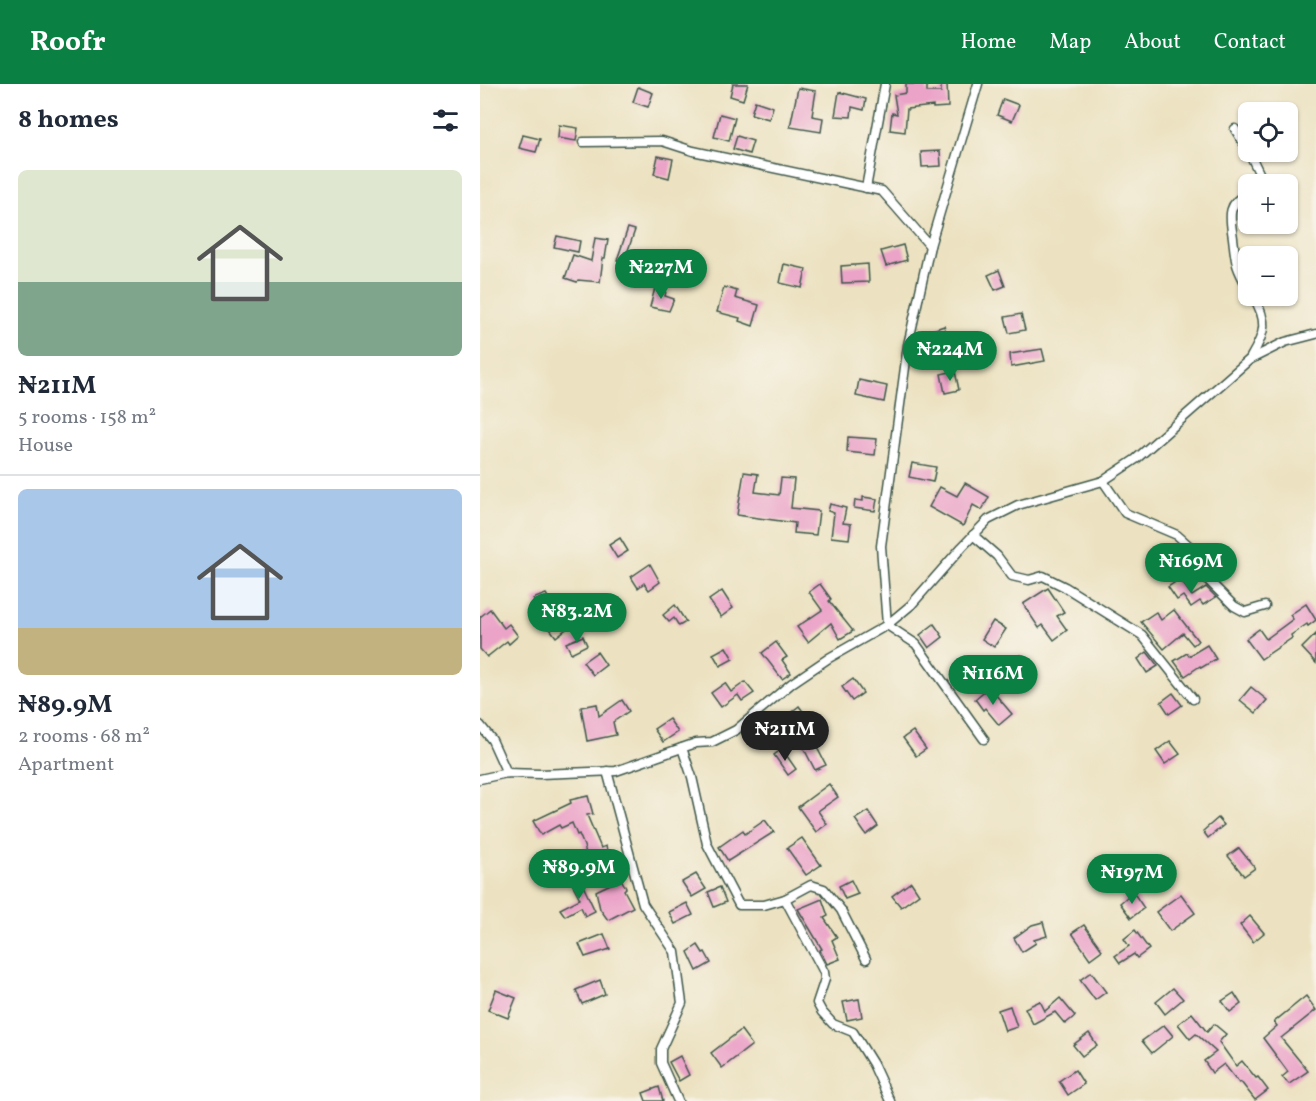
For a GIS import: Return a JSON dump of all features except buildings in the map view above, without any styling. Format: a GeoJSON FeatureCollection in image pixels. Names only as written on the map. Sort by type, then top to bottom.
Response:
{"type":"FeatureCollection","features":[{"type":"Feature","properties":{"kind":"street"},"geometry":{"type":"LineString","coordinates":[[866,188],[885,84]]}},
{"type":"Feature","properties":{"kind":"street"},"geometry":{"type":"LineString","coordinates":[[887,625],[880,546],[908,345],[930,246],[978,84]]}},
{"type":"Feature","properties":{"kind":"street"},"geometry":{"type":"LineString","coordinates":[[1235,129],[1238,134]]}},
{"type":"Feature","properties":{"kind":"street"},"geometry":{"type":"LineString","coordinates":[[583,142],[662,141],[693,151],[882,191],[930,246]]}},
{"type":"Feature","properties":{"kind":"street"},"geometry":{"type":"LineString","coordinates":[[1238,200],[1230,211],[1230,221],[1234,260],[1238,268]]}},
{"type":"Feature","properties":{"kind":"street"},"geometry":{"type":"LineString","coordinates":[[1250,360],[1263,330],[1264,319],[1258,306]]}},
{"type":"Feature","properties":{"kind":"street"},"geometry":{"type":"LineString","coordinates":[[480,779],[507,773],[616,771],[682,748],[712,741],[736,730],[792,683],[887,625],[911,605],[988,520],[1018,505],[1104,481],[1136,459],[1250,360],[1285,342],[1316,334]]}},
{"type":"Feature","properties":{"kind":"street"},"geometry":{"type":"LineString","coordinates":[[1104,481],[1125,513],[1178,535],[1196,552],[1203,575],[1234,606],[1245,612],[1264,606]]}},
{"type":"Feature","properties":{"kind":"street"},"geometry":{"type":"LineString","coordinates":[[973,535],[998,556],[1012,576],[1029,579],[1043,576],[1065,587],[1142,635],[1194,699]]}},
{"type":"Feature","properties":{"kind":"street"},"geometry":{"type":"LineString","coordinates":[[887,625],[916,644],[984,739]]}},
{"type":"Feature","properties":{"kind":"street"},"geometry":{"type":"LineString","coordinates":[[480,724],[492,740],[507,773]]}},
{"type":"Feature","properties":{"kind":"street"},"geometry":{"type":"LineString","coordinates":[[682,748],[692,777],[707,844],[739,904],[764,905],[811,885],[824,889],[840,910],[866,959]]}},
{"type":"Feature","properties":{"kind":"street"},"geometry":{"type":"LineString","coordinates":[[607,771],[643,904],[675,952],[682,1003],[661,1049],[661,1063],[678,1101]]}},
{"type":"Feature","properties":{"kind":"street"},"geometry":{"type":"LineString","coordinates":[[785,898],[824,972],[825,979],[817,1003],[833,1024],[853,1032],[873,1064],[890,1101]]}}]}
